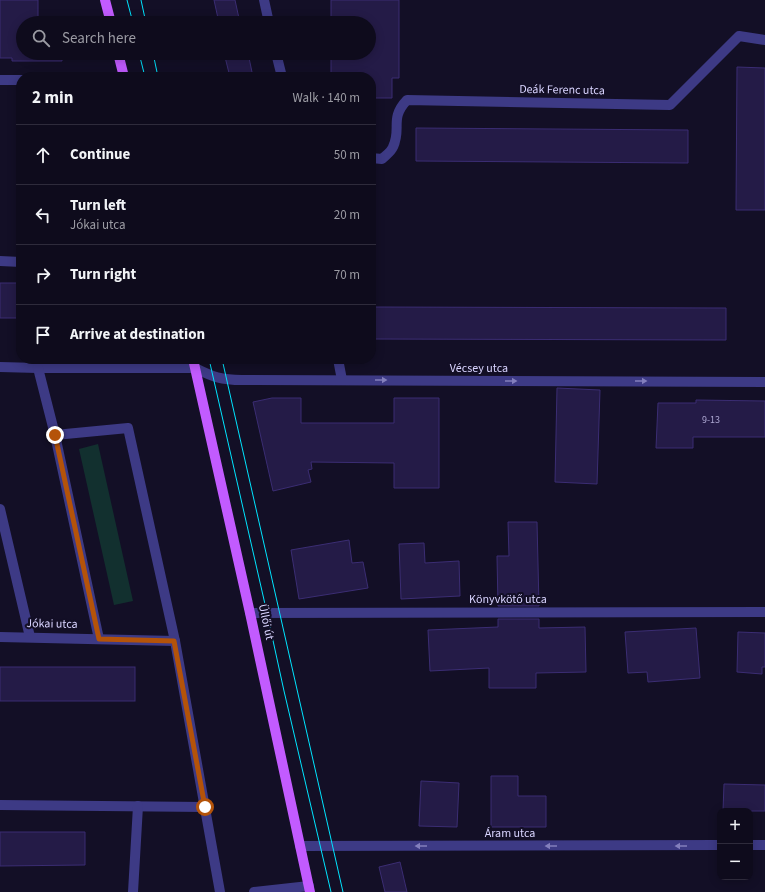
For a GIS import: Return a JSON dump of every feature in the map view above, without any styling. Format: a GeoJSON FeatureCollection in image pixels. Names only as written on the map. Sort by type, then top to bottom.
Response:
{"type":"FeatureCollection","features":[{"type":"Feature","properties":{"kind":"main road"},"geometry":{"type":"LineString","coordinates":[[105,0],[109,16]]}},
{"type":"Feature","properties":{"kind":"main road"},"geometry":{"type":"LineString","coordinates":[[120,60],[123,72]]}},
{"type":"Feature","properties":{"kind":"main road","name":"Üllői út"},"geometry":{"type":"LineString","coordinates":[[194,364],[250,613],[309,889]]}},
{"type":"Feature","properties":{"kind":"street"},"geometry":{"type":"LineString","coordinates":[[264,0],[267,16]]}},
{"type":"Feature","properties":{"kind":"street","name":"Deák Ferenc utca"},"geometry":{"type":"LineString","coordinates":[[376,158],[382,159],[392,149],[396,139],[396,117],[401,107],[407,100],[670,105],[739,36],[765,40]]}},
{"type":"Feature","properties":{"kind":"street"},"geometry":{"type":"LineString","coordinates":[[278,60],[281,72]]}},
{"type":"Feature","properties":{"kind":"street"},"geometry":{"type":"LineString","coordinates":[[0,80],[16,80]]}},
{"type":"Feature","properties":{"kind":"street"},"geometry":{"type":"LineString","coordinates":[[0,261],[16,262]]}},
{"type":"Feature","properties":{"kind":"street"},"geometry":{"type":"LineString","coordinates":[[0,367],[38,368],[163,364]]}},
{"type":"Feature","properties":{"kind":"street","name":"Vécsey utca"},"geometry":{"type":"LineString","coordinates":[[195,364],[213,377],[227,380],[765,382]]}},
{"type":"Feature","properties":{"kind":"street"},"geometry":{"type":"LineString","coordinates":[[339,364],[342,380]]}},
{"type":"Feature","properties":{"kind":"street"},"geometry":{"type":"LineString","coordinates":[[38,368],[55,435],[99,639]]}},
{"type":"Feature","properties":{"kind":"street"},"geometry":{"type":"LineString","coordinates":[[55,435],[128,428],[174,641],[220,892]]}},
{"type":"Feature","properties":{"kind":"street"},"geometry":{"type":"LineString","coordinates":[[0,509],[30,637]]}},
{"type":"Feature","properties":{"kind":"street","name":"Könyvkötő utca"},"geometry":{"type":"LineString","coordinates":[[250,613],[765,612]]}},
{"type":"Feature","properties":{"kind":"street","name":"Jókai utca"},"geometry":{"type":"LineString","coordinates":[[0,637],[174,641]]}},
{"type":"Feature","properties":{"kind":"street"},"geometry":{"type":"LineString","coordinates":[[0,805],[205,807]]}},
{"type":"Feature","properties":{"kind":"street"},"geometry":{"type":"LineString","coordinates":[[133,892],[138,806]]}},
{"type":"Feature","properties":{"kind":"street"},"geometry":{"type":"LineString","coordinates":[[753,845],[765,845]]}},
{"type":"Feature","properties":{"kind":"street","name":"Áram utca"},"geometry":{"type":"LineString","coordinates":[[300,846],[717,846]]}},
{"type":"Feature","properties":{"kind":"street"},"geometry":{"type":"LineString","coordinates":[[254,892],[309,889]]}},
{"type":"Feature","properties":{"kind":"green space"},"geometry":{"type":"Polygon","coordinates":[[[98,444],[133,601],[114,605],[79,449],[98,444]]]}},
{"type":"Feature","properties":{"kind":"building"},"geometry":{"type":"Polygon","coordinates":[[[0,0],[38,0],[38,16],[16,16],[16,60],[62,61],[12,61],[12,58],[0,58],[0,0]]]}},
{"type":"Feature","properties":{"kind":"building"},"geometry":{"type":"Polygon","coordinates":[[[214,0],[235,0],[238,16],[217,16],[214,0]]]}},
{"type":"Feature","properties":{"kind":"building"},"geometry":{"type":"Polygon","coordinates":[[[331,0],[399,0],[399,78],[392,78],[392,98],[376,98],[376,72],[331,72],[331,60],[376,60],[376,16],[331,16],[331,0]]]}},
{"type":"Feature","properties":{"kind":"building"},"geometry":{"type":"Polygon","coordinates":[[[226,60],[249,60],[252,72],[229,72],[226,60]]]}},
{"type":"Feature","properties":{"kind":"building"},"geometry":{"type":"Polygon","coordinates":[[[737,67],[765,68],[765,210],[736,210],[737,67]]]}},
{"type":"Feature","properties":{"kind":"building"},"geometry":{"type":"Polygon","coordinates":[[[416,128],[688,130],[688,163],[416,161],[416,128]]]}},
{"type":"Feature","properties":{"kind":"building"},"geometry":{"type":"Polygon","coordinates":[[[0,283],[16,283],[16,318],[0,318],[0,283]]]}},
{"type":"Feature","properties":{"kind":"building"},"geometry":{"type":"Polygon","coordinates":[[[376,307],[726,308],[726,340],[376,339],[376,307]]]}},
{"type":"Feature","properties":{"kind":"building"},"geometry":{"type":"Polygon","coordinates":[[[557,388],[600,390],[597,484],[555,482],[557,388]]]}},
{"type":"Feature","properties":{"kind":"building"},"geometry":{"type":"Polygon","coordinates":[[[272,398],[301,398],[301,423],[394,423],[394,398],[439,398],[439,488],[394,488],[394,463],[311,462],[312,469],[308,470],[311,482],[273,491],[253,402],[272,398]]]}},
{"type":"Feature","properties":{"kind":"building"},"geometry":{"type":"Polygon","coordinates":[[[696,400],[765,401],[765,437],[693,437],[693,448],[656,448],[658,403],[696,403],[696,400]]]}},
{"type":"Feature","properties":{"kind":"building"},"geometry":{"type":"Polygon","coordinates":[[[508,522],[537,522],[539,606],[498,606],[497,556],[509,556],[508,522]]]}},
{"type":"Feature","properties":{"kind":"building"},"geometry":{"type":"Polygon","coordinates":[[[349,540],[352,563],[363,562],[368,588],[299,599],[291,550],[349,540]]]}},
{"type":"Feature","properties":{"kind":"building"},"geometry":{"type":"Polygon","coordinates":[[[424,543],[425,563],[459,561],[460,596],[401,599],[399,544],[424,543]]]}},
{"type":"Feature","properties":{"kind":"building"},"geometry":{"type":"Polygon","coordinates":[[[498,619],[539,619],[539,628],[585,627],[586,672],[536,673],[536,688],[489,688],[489,668],[430,671],[428,630],[498,627],[498,619]]]}},
{"type":"Feature","properties":{"kind":"building"},"geometry":{"type":"Polygon","coordinates":[[[696,628],[700,678],[648,682],[647,672],[628,673],[625,632],[696,628]]]}},
{"type":"Feature","properties":{"kind":"building"},"geometry":{"type":"Polygon","coordinates":[[[738,632],[765,633],[765,667],[762,667],[762,674],[737,672],[738,632]]]}},
{"type":"Feature","properties":{"kind":"building"},"geometry":{"type":"Polygon","coordinates":[[[0,667],[135,667],[135,701],[0,701],[0,667]]]}},
{"type":"Feature","properties":{"kind":"building"},"geometry":{"type":"Polygon","coordinates":[[[491,776],[518,776],[518,796],[546,796],[546,827],[491,827],[491,776]]]}},
{"type":"Feature","properties":{"kind":"building"},"geometry":{"type":"Polygon","coordinates":[[[421,781],[459,783],[457,827],[419,826],[421,781]]]}},
{"type":"Feature","properties":{"kind":"building"},"geometry":{"type":"Polygon","coordinates":[[[724,784],[765,785],[765,811],[753,811],[753,808],[723,808],[724,784]]]}},
{"type":"Feature","properties":{"kind":"building"},"geometry":{"type":"Polygon","coordinates":[[[0,832],[85,832],[85,865],[0,866],[0,832]]]}},
{"type":"Feature","properties":{"kind":"building"},"geometry":{"type":"Polygon","coordinates":[[[400,862],[407,892],[385,892],[379,867],[400,862]]]}},
{"type":"Feature","properties":{"kind":"tram line"},"geometry":{"type":"LineString","coordinates":[[127,0],[131,16]]}},
{"type":"Feature","properties":{"kind":"tram line"},"geometry":{"type":"LineString","coordinates":[[141,0],[144,16]]}},
{"type":"Feature","properties":{"kind":"tram line"},"geometry":{"type":"LineString","coordinates":[[141,60],[144,72]]}},
{"type":"Feature","properties":{"kind":"tram line"},"geometry":{"type":"LineString","coordinates":[[154,60],[157,72]]}},
{"type":"Feature","properties":{"kind":"tram line"},"geometry":{"type":"LineString","coordinates":[[210,364],[331,892]]}},
{"type":"Feature","properties":{"kind":"tram line"},"geometry":{"type":"LineString","coordinates":[[223,364],[343,892]]}},
{"type":"Feature","properties":{"kind":"route"},"geometry":{"type":"LineString","coordinates":[[55,435],[99,639],[174,641],[205,807]]}}]}
